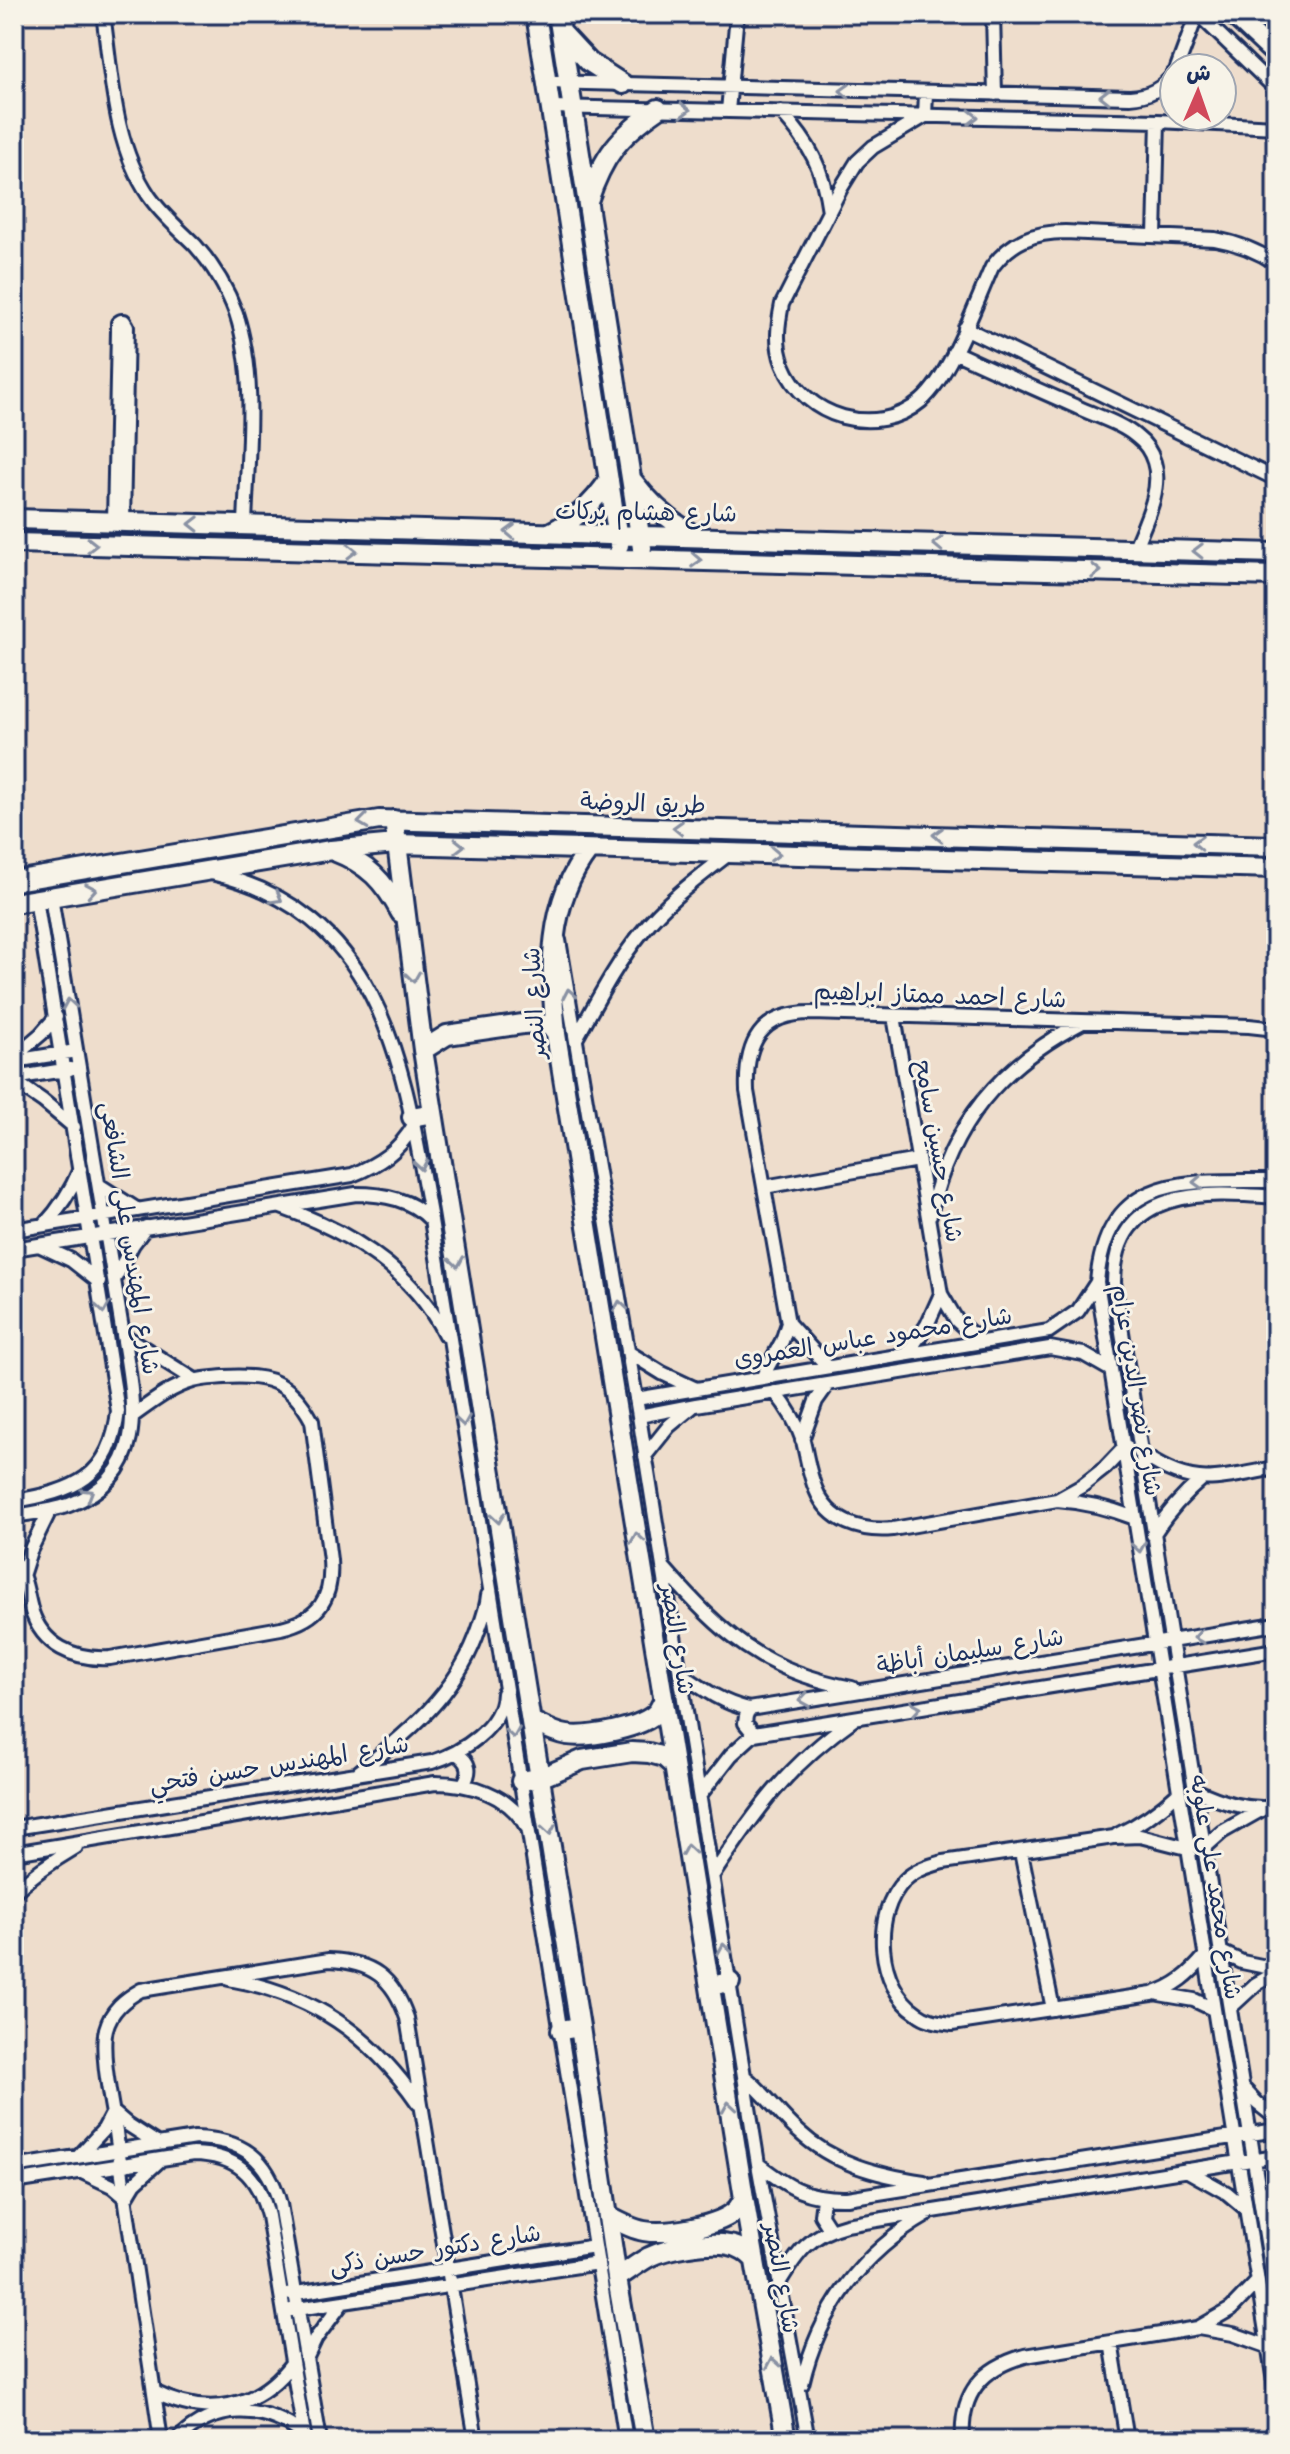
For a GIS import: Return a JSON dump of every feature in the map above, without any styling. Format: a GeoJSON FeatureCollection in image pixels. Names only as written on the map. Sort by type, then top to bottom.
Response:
{"type":"FeatureCollection","features":[{"type":"Feature","properties":{"kind":"street"},"geometry":{"type":"LineString","coordinates":[[103,14],[121,134],[132,165],[148,195],[218,276],[235,309],[245,345],[249,380],[245,525]]}},
{"type":"Feature","properties":{"kind":"street"},"geometry":{"type":"LineString","coordinates":[[536,14],[621,558]]}},
{"type":"Feature","properties":{"kind":"street"},"geometry":{"type":"LineString","coordinates":[[728,111],[737,14]]}},
{"type":"Feature","properties":{"kind":"street"},"geometry":{"type":"LineString","coordinates":[[993,14],[995,94]]}},
{"type":"Feature","properties":{"kind":"street"},"geometry":{"type":"LineString","coordinates":[[1183,52],[1198,14],[1276,89]]}},
{"type":"Feature","properties":{"kind":"street"},"geometry":{"type":"LineString","coordinates":[[1232,14],[1276,55]]}},
{"type":"Feature","properties":{"kind":"street"},"geometry":{"type":"LineString","coordinates":[[559,23],[589,62],[623,84]]}},
{"type":"Feature","properties":{"kind":"street"},"geometry":{"type":"LineString","coordinates":[[559,23],[644,558]]}},
{"type":"Feature","properties":{"kind":"street"},"geometry":{"type":"LineString","coordinates":[[547,82],[1142,96],[1158,90]]}},
{"type":"Feature","properties":{"kind":"street"},"geometry":{"type":"LineString","coordinates":[[925,116],[926,93]]}},
{"type":"Feature","properties":{"kind":"street"},"geometry":{"type":"LineString","coordinates":[[1141,121],[1142,96]]}},
{"type":"Feature","properties":{"kind":"street"},"geometry":{"type":"LineString","coordinates":[[551,107],[1158,121],[1155,236]]}},
{"type":"Feature","properties":{"kind":"street"},"geometry":{"type":"LineString","coordinates":[[588,203],[604,161],[620,140],[658,109]]}},
{"type":"Feature","properties":{"kind":"street"},"geometry":{"type":"LineString","coordinates":[[781,112],[800,133],[815,157],[825,184],[829,212]]}},
{"type":"Feature","properties":{"kind":"street"},"geometry":{"type":"LineString","coordinates":[[925,116],[873,147],[857,162],[782,304],[778,344],[783,363],[805,397],[832,414],[860,421],[880,420],[918,404],[944,374],[992,267],[1001,255],[1024,239],[1044,232],[1215,239],[1237,243],[1276,263]]}},
{"type":"Feature","properties":{"kind":"street"},"geometry":{"type":"LineString","coordinates":[[1238,125],[1276,127]]}},
{"type":"Feature","properties":{"kind":"street"},"geometry":{"type":"LineString","coordinates":[[124,321],[127,331],[119,522],[118,323],[124,321]]}},
{"type":"Feature","properties":{"kind":"street"},"geometry":{"type":"LineString","coordinates":[[965,328],[1276,479]]}},
{"type":"Feature","properties":{"kind":"street"},"geometry":{"type":"LineString","coordinates":[[954,352],[1129,431],[1148,448],[1155,463],[1157,480],[1154,497],[1134,550]]}},
{"type":"Feature","properties":{"kind":"street"},"geometry":{"type":"LineString","coordinates":[[1062,401],[1071,380]]}},
{"type":"Feature","properties":{"kind":"street"},"geometry":{"type":"LineString","coordinates":[[631,479],[668,519],[699,537]]}},
{"type":"Feature","properties":{"kind":"street"},"geometry":{"type":"LineString","coordinates":[[549,533],[577,517],[609,480]]}},
{"type":"Feature","properties":{"kind":"street","name":"شارع هشام بركات"},"geometry":{"type":"LineString","coordinates":[[14,519],[1276,553]]}},
{"type":"Feature","properties":{"kind":"street"},"geometry":{"type":"LineString","coordinates":[[292,526],[292,550]]}},
{"type":"Feature","properties":{"kind":"street","name":"شارع هشام بركات"},"geometry":{"type":"LineString","coordinates":[[14,543],[1276,576]]}},
{"type":"Feature","properties":{"kind":"street"},"geometry":{"type":"LineString","coordinates":[[1052,570],[1053,548]]}},
{"type":"Feature","properties":{"kind":"street"},"geometry":{"type":"LineString","coordinates":[[394,820],[423,1050],[580,2027],[617,2278],[626,2375],[626,2440]]}},
{"type":"Feature","properties":{"kind":"street","name":"طريق الروضة"},"geometry":{"type":"LineString","coordinates":[[14,881],[343,825],[394,820],[1276,846]]}},
{"type":"Feature","properties":{"kind":"street"},"geometry":{"type":"LineString","coordinates":[[517,847],[518,823]]}},
{"type":"Feature","properties":{"kind":"street"},"geometry":{"type":"LineString","coordinates":[[1031,838],[1031,861]]}},
{"type":"Feature","properties":{"kind":"street"},"geometry":{"type":"LineString","coordinates":[[1078,840],[1076,852],[1079,863]]}},
{"type":"Feature","properties":{"kind":"street","name":"طريق الروضة"},"geometry":{"type":"LineString","coordinates":[[14,903],[331,850],[396,844],[1276,868]]}},
{"type":"Feature","properties":{"kind":"street"},"geometry":{"type":"LineString","coordinates":[[331,850],[353,858],[373,873],[389,891],[407,935]]}},
{"type":"Feature","properties":{"kind":"street","name":"شارع النصر"},"geometry":{"type":"LineString","coordinates":[[589,850],[572,876],[556,924],[552,976],[556,1034],[786,2440]]}},
{"type":"Feature","properties":{"kind":"street"},"geometry":{"type":"LineString","coordinates":[[577,1037],[619,963],[643,929],[672,899],[730,853]]}},
{"type":"Feature","properties":{"kind":"street"},"geometry":{"type":"LineString","coordinates":[[204,871],[257,888],[291,906],[322,930],[349,958],[371,991],[383,1017],[413,1121],[595,2246],[645,2440]]}},
{"type":"Feature","properties":{"kind":"street","name":"شارع المهندس على الشافعى"},"geometry":{"type":"LineString","coordinates":[[14,1501],[66,1490],[91,1473],[109,1449],[116,1431],[118,1411],[56,1017],[44,898]]}},
{"type":"Feature","properties":{"kind":"street","name":"شارع المهندس على الشافعى"},"geometry":{"type":"LineString","coordinates":[[14,1516],[50,1510],[87,1497],[109,1478],[125,1453],[134,1415],[80,1067],[44,898]]}},
{"type":"Feature","properties":{"kind":"street"},"geometry":{"type":"LineString","coordinates":[[556,924],[639,1416],[758,2164],[808,2440]]}},
{"type":"Feature","properties":{"kind":"street","name":"شارع احمد ممتاز ابراهيم"},"geometry":{"type":"LineString","coordinates":[[788,1323],[747,1091],[746,1067],[757,1037],[781,1017],[796,1013],[1276,1029]]}},
{"type":"Feature","properties":{"kind":"street","name":"شارع حسين سامح"},"geometry":{"type":"LineString","coordinates":[[894,1016],[941,1294],[957,1321],[981,1342]]}},
{"type":"Feature","properties":{"kind":"street"},"geometry":{"type":"LineString","coordinates":[[14,1059],[56,1017]]}},
{"type":"Feature","properties":{"kind":"street"},"geometry":{"type":"LineString","coordinates":[[929,1223],[937,1186],[953,1146],[969,1117],[992,1087],[1019,1061],[1050,1039],[1084,1021]]}},
{"type":"Feature","properties":{"kind":"street"},"geometry":{"type":"LineString","coordinates":[[423,1050],[447,1035],[523,1024],[550,1026],[556,1034]]}},
{"type":"Feature","properties":{"kind":"street"},"geometry":{"type":"LineString","coordinates":[[14,1059],[77,1051]]}},
{"type":"Feature","properties":{"kind":"street"},"geometry":{"type":"LineString","coordinates":[[14,1080],[80,1067]]}},
{"type":"Feature","properties":{"kind":"street"},"geometry":{"type":"LineString","coordinates":[[14,1080],[74,1127]]}},
{"type":"Feature","properties":{"kind":"street"},"geometry":{"type":"LineString","coordinates":[[14,1230],[352,1175],[390,1155],[402,1143],[413,1121],[433,1113]]}},
{"type":"Feature","properties":{"kind":"street"},"geometry":{"type":"LineString","coordinates":[[764,1187],[918,1160]]}},
{"type":"Feature","properties":{"kind":"street"},"geometry":{"type":"LineString","coordinates":[[44,1225],[66,1200],[80,1169]]}},
{"type":"Feature","properties":{"kind":"street","name":"شارع نصر الدين عزام"},"geometry":{"type":"LineString","coordinates":[[1155,1644],[1097,1282],[1099,1261],[1110,1231],[1130,1206],[1148,1193],[1168,1185],[1190,1182],[1276,1181]]}},
{"type":"Feature","properties":{"kind":"street"},"geometry":{"type":"LineString","coordinates":[[99,1185],[138,1210]]}},
{"type":"Feature","properties":{"kind":"street"},"geometry":{"type":"LineString","coordinates":[[14,1249],[356,1194],[373,1194],[406,1202],[422,1210],[431,1220]]}},
{"type":"Feature","properties":{"kind":"street","name":"شارع نصر الدين عزام"},"geometry":{"type":"LineString","coordinates":[[1170,1641],[1114,1293],[1118,1250],[1127,1232],[1149,1211],[1177,1197],[1276,1197]]}},
{"type":"Feature","properties":{"kind":"street"},"geometry":{"type":"LineString","coordinates":[[278,1206],[326,1225],[381,1259],[410,1285],[435,1314],[451,1347]]}},
{"type":"Feature","properties":{"kind":"street"},"geometry":{"type":"LineString","coordinates":[[586,1220],[605,1216]]}},
{"type":"Feature","properties":{"kind":"street"},"geometry":{"type":"LineString","coordinates":[[114,1280],[146,1227]]}},
{"type":"Feature","properties":{"kind":"street"},"geometry":{"type":"LineString","coordinates":[[38,1245],[71,1260],[99,1282]]}},
{"type":"Feature","properties":{"kind":"street","name":"شارع محمود عباس العمروى"},"geometry":{"type":"LineString","coordinates":[[636,1399],[1049,1331],[1078,1311],[1097,1282]]}},
{"type":"Feature","properties":{"kind":"street"},"geometry":{"type":"LineString","coordinates":[[907,1354],[927,1325],[941,1294]]}},
{"type":"Feature","properties":{"kind":"street"},"geometry":{"type":"LineString","coordinates":[[762,1378],[788,1323],[828,1367]]}},
{"type":"Feature","properties":{"kind":"street"},"geometry":{"type":"LineString","coordinates":[[1049,1331],[1054,1339],[1050,1348]]}},
{"type":"Feature","properties":{"kind":"street"},"geometry":{"type":"LineString","coordinates":[[123,1335],[195,1380]]}},
{"type":"Feature","properties":{"kind":"street","name":"شارع محمود عباس العمروى"},"geometry":{"type":"LineString","coordinates":[[639,1416],[1050,1348],[1083,1354],[1111,1370]]}},
{"type":"Feature","properties":{"kind":"street"},"geometry":{"type":"LineString","coordinates":[[628,1352],[696,1389]]}},
{"type":"Feature","properties":{"kind":"street"},"geometry":{"type":"LineString","coordinates":[[14,1562],[23,1573],[31,1611],[40,1629],[53,1644],[70,1654],[90,1659],[281,1628],[300,1624],[315,1613],[326,1597],[332,1579],[312,1421],[291,1391],[274,1381],[256,1376],[195,1380],[173,1389],[134,1415]]}},
{"type":"Feature","properties":{"kind":"street"},"geometry":{"type":"LineString","coordinates":[[802,1440],[812,1411],[828,1384]]}},
{"type":"Feature","properties":{"kind":"street"},"geometry":{"type":"LineString","coordinates":[[775,1392],[791,1415],[802,1440],[817,1492],[827,1508],[857,1527],[875,1531],[893,1529],[1057,1500],[1083,1502],[1135,1518]]}},
{"type":"Feature","properties":{"kind":"street"},"geometry":{"type":"LineString","coordinates":[[645,1456],[669,1426],[696,1405]]}},
{"type":"Feature","properties":{"kind":"street"},"geometry":{"type":"LineString","coordinates":[[1057,1500],[1105,1468],[1123,1446],[1139,1448],[1159,1465],[1202,1479],[1276,1468]]}},
{"type":"Feature","properties":{"kind":"street"},"geometry":{"type":"LineString","coordinates":[[1153,1535],[1167,1514],[1202,1479]]}},
{"type":"Feature","properties":{"kind":"street"},"geometry":{"type":"LineString","coordinates":[[474,1491],[493,1488]]}},
{"type":"Feature","properties":{"kind":"street"},"geometry":{"type":"LineString","coordinates":[[23,1573],[50,1510]]}},
{"type":"Feature","properties":{"kind":"street"},"geometry":{"type":"LineString","coordinates":[[663,1567],[719,1627],[751,1651],[786,1670],[824,1683],[863,1690]]}},
{"type":"Feature","properties":{"kind":"street"},"geometry":{"type":"LineString","coordinates":[[359,1772],[416,1726],[448,1689],[473,1646],[488,1599],[488,1575]]}},
{"type":"Feature","properties":{"kind":"street"},"geometry":{"type":"LineString","coordinates":[[646,1591],[666,1588]]}},
{"type":"Feature","properties":{"kind":"street","name":"شارع سليمان أباظة"},"geometry":{"type":"LineString","coordinates":[[680,1673],[714,1697],[749,1709],[1276,1624]]}},
{"type":"Feature","properties":{"kind":"street","name":"شارع محمد على علوبه"},"geometry":{"type":"LineString","coordinates":[[1170,1641],[1276,2298]]}},
{"type":"Feature","properties":{"kind":"street","name":"شارع محمد على علوبه"},"geometry":{"type":"LineString","coordinates":[[1155,1644],[1276,2394]]}},
{"type":"Feature","properties":{"kind":"street","name":"شارع سليمان أباظة"},"geometry":{"type":"LineString","coordinates":[[754,1734],[1276,1650]]}},
{"type":"Feature","properties":{"kind":"street","name":"شارع المهندس حسن فتحي"},"geometry":{"type":"LineString","coordinates":[[14,1828],[432,1762],[456,1753],[476,1739],[492,1722],[503,1701],[504,1678]]}},
{"type":"Feature","properties":{"kind":"street"},"geometry":{"type":"LineString","coordinates":[[531,1721],[565,1735],[582,1735],[629,1727],[644,1721],[657,1712],[664,1700]]}},
{"type":"Feature","properties":{"kind":"street"},"geometry":{"type":"LineString","coordinates":[[700,1795],[731,1755],[754,1734],[745,1723],[749,1709]]}},
{"type":"Feature","properties":{"kind":"street"},"geometry":{"type":"LineString","coordinates":[[713,1875],[776,1786],[829,1737],[858,1717]]}},
{"type":"Feature","properties":{"kind":"street"},"geometry":{"type":"LineString","coordinates":[[521,1781],[540,1778],[582,1760],[632,1752],[664,1757],[674,1766]]}},
{"type":"Feature","properties":{"kind":"street"},"geometry":{"type":"LineString","coordinates":[[456,1753],[465,1758],[469,1767],[469,1777],[463,1785]]}},
{"type":"Feature","properties":{"kind":"street","name":"شارع المهندس حسن فتحي"},"geometry":{"type":"LineString","coordinates":[[14,1853],[435,1783],[463,1785],[484,1791],[519,1814],[529,1830]]}},
{"type":"Feature","properties":{"kind":"street"},"geometry":{"type":"LineString","coordinates":[[1195,1790],[1240,1806],[1270,1808]]}},
{"type":"Feature","properties":{"kind":"street"},"geometry":{"type":"LineString","coordinates":[[1114,1837],[1160,1810],[1178,1793]]}},
{"type":"Feature","properties":{"kind":"street"},"geometry":{"type":"LineString","coordinates":[[1204,1848],[1232,1825],[1270,1808]]}},
{"type":"Feature","properties":{"kind":"street"},"geometry":{"type":"LineString","coordinates":[[1187,1848],[1140,1836],[1114,1837],[923,1867],[906,1878],[893,1894],[885,1912],[884,1952],[894,1989],[918,2015],[934,2022],[952,2024],[1152,1994],[1194,2000],[1213,2009]]}},
{"type":"Feature","properties":{"kind":"street"},"geometry":{"type":"LineString","coordinates":[[14,1892],[56,1858],[87,1842]]}},
{"type":"Feature","properties":{"kind":"street"},"geometry":{"type":"LineString","coordinates":[[1021,1852],[1053,2009]]}},
{"type":"Feature","properties":{"kind":"street"},"geometry":{"type":"LineString","coordinates":[[1221,1952],[1242,1962],[1276,1971]]}},
{"type":"Feature","properties":{"kind":"street"},"geometry":{"type":"LineString","coordinates":[[1152,1994],[1173,1986],[1191,1973],[1205,1956]]}},
{"type":"Feature","properties":{"kind":"street"},"geometry":{"type":"LineString","coordinates":[[161,2440],[104,2046],[106,2028],[114,2012],[126,1999],[141,1990],[329,1960],[350,1961],[370,1968],[387,1981],[400,1998],[407,2018],[476,2440]]}},
{"type":"Feature","properties":{"kind":"street"},"geometry":{"type":"LineString","coordinates":[[1230,2008],[1256,1984],[1276,1971]]}},
{"type":"Feature","properties":{"kind":"street"},"geometry":{"type":"LineString","coordinates":[[218,1977],[259,1984],[299,1999],[335,2018],[369,2044],[398,2074],[421,2108]]}},
{"type":"Feature","properties":{"kind":"street"},"geometry":{"type":"LineString","coordinates":[[710,1986],[730,1982]]}},
{"type":"Feature","properties":{"kind":"street"},"geometry":{"type":"LineString","coordinates":[[561,2030],[580,2027]]}},
{"type":"Feature","properties":{"kind":"street"},"geometry":{"type":"LineString","coordinates":[[745,2077],[801,2134],[824,2151],[876,2173],[936,2184]]}},
{"type":"Feature","properties":{"kind":"street"},"geometry":{"type":"LineString","coordinates":[[1243,2088],[1276,2118]]}},
{"type":"Feature","properties":{"kind":"street"},"geometry":{"type":"LineString","coordinates":[[113,2112],[134,2130],[158,2144]]}},
{"type":"Feature","properties":{"kind":"street"},"geometry":{"type":"LineString","coordinates":[[78,2157],[104,2129],[113,2112]]}},
{"type":"Feature","properties":{"kind":"street"},"geometry":{"type":"LineString","coordinates":[[758,2164],[800,2193],[823,2199],[847,2198],[1276,2130]]}},
{"type":"Feature","properties":{"kind":"street"},"geometry":{"type":"LineString","coordinates":[[14,2167],[195,2138],[215,2138],[234,2143],[251,2153],[275,2185],[280,2204],[320,2440]]}},
{"type":"Feature","properties":{"kind":"street"},"geometry":{"type":"LineString","coordinates":[[14,2182],[193,2154],[211,2154],[243,2169],[256,2182],[264,2198],[305,2437]]}},
{"type":"Feature","properties":{"kind":"street"},"geometry":{"type":"LineString","coordinates":[[779,2283],[808,2242],[830,2229],[1276,2156]]}},
{"type":"Feature","properties":{"kind":"street"},"geometry":{"type":"LineString","coordinates":[[126,2198],[135,2183],[161,2159]]}},
{"type":"Feature","properties":{"kind":"street"},"geometry":{"type":"LineString","coordinates":[[1186,2170],[1227,2193],[1245,2208]]}},
{"type":"Feature","properties":{"kind":"street"},"geometry":{"type":"LineString","coordinates":[[81,2171],[112,2186],[126,2198]]}},
{"type":"Feature","properties":{"kind":"street"},"geometry":{"type":"LineString","coordinates":[[1261,2204],[1276,2179]]}},
{"type":"Feature","properties":{"kind":"street"},"geometry":{"type":"LineString","coordinates":[[608,2216],[645,2232],[662,2232],[708,2225],[723,2219],[737,2210],[744,2198]]}},
{"type":"Feature","properties":{"kind":"street"},"geometry":{"type":"LineString","coordinates":[[823,2199],[821,2215],[830,2229]]}},
{"type":"Feature","properties":{"kind":"street"},"geometry":{"type":"LineString","coordinates":[[800,2391],[817,2335],[846,2284],[886,2242],[936,2210]]}},
{"type":"Feature","properties":{"kind":"street"},"geometry":{"type":"LineString","coordinates":[[617,2278],[651,2256],[713,2244],[746,2250],[755,2260]]}},
{"type":"Feature","properties":{"kind":"street","name":"شارع دكتور حسن ذكى"},"geometry":{"type":"LineString","coordinates":[[281,2295],[595,2246]]}},
{"type":"Feature","properties":{"kind":"street","name":"شارع دكتور حسن ذكى"},"geometry":{"type":"LineString","coordinates":[[284,2311],[598,2263]]}},
{"type":"Feature","properties":{"kind":"street"},"geometry":{"type":"LineString","coordinates":[[1198,2328],[1231,2309],[1257,2282]]}},
{"type":"Feature","properties":{"kind":"street"},"geometry":{"type":"LineString","coordinates":[[306,2359],[322,2329],[343,2302]]}},
{"type":"Feature","properties":{"kind":"street"},"geometry":{"type":"LineString","coordinates":[[963,2440],[962,2419],[967,2400],[990,2370],[1007,2361],[1198,2328],[1233,2334],[1267,2346]]}},
{"type":"Feature","properties":{"kind":"street"},"geometry":{"type":"LineString","coordinates":[[1111,2342],[1127,2440]]}},
{"type":"Feature","properties":{"kind":"street"},"geometry":{"type":"LineString","coordinates":[[177,2440],[190,2427],[266,2391],[292,2363]]}},
{"type":"Feature","properties":{"kind":"street"},"geometry":{"type":"LineString","coordinates":[[154,2392],[190,2406],[270,2415],[288,2423],[305,2437]]}}]}
